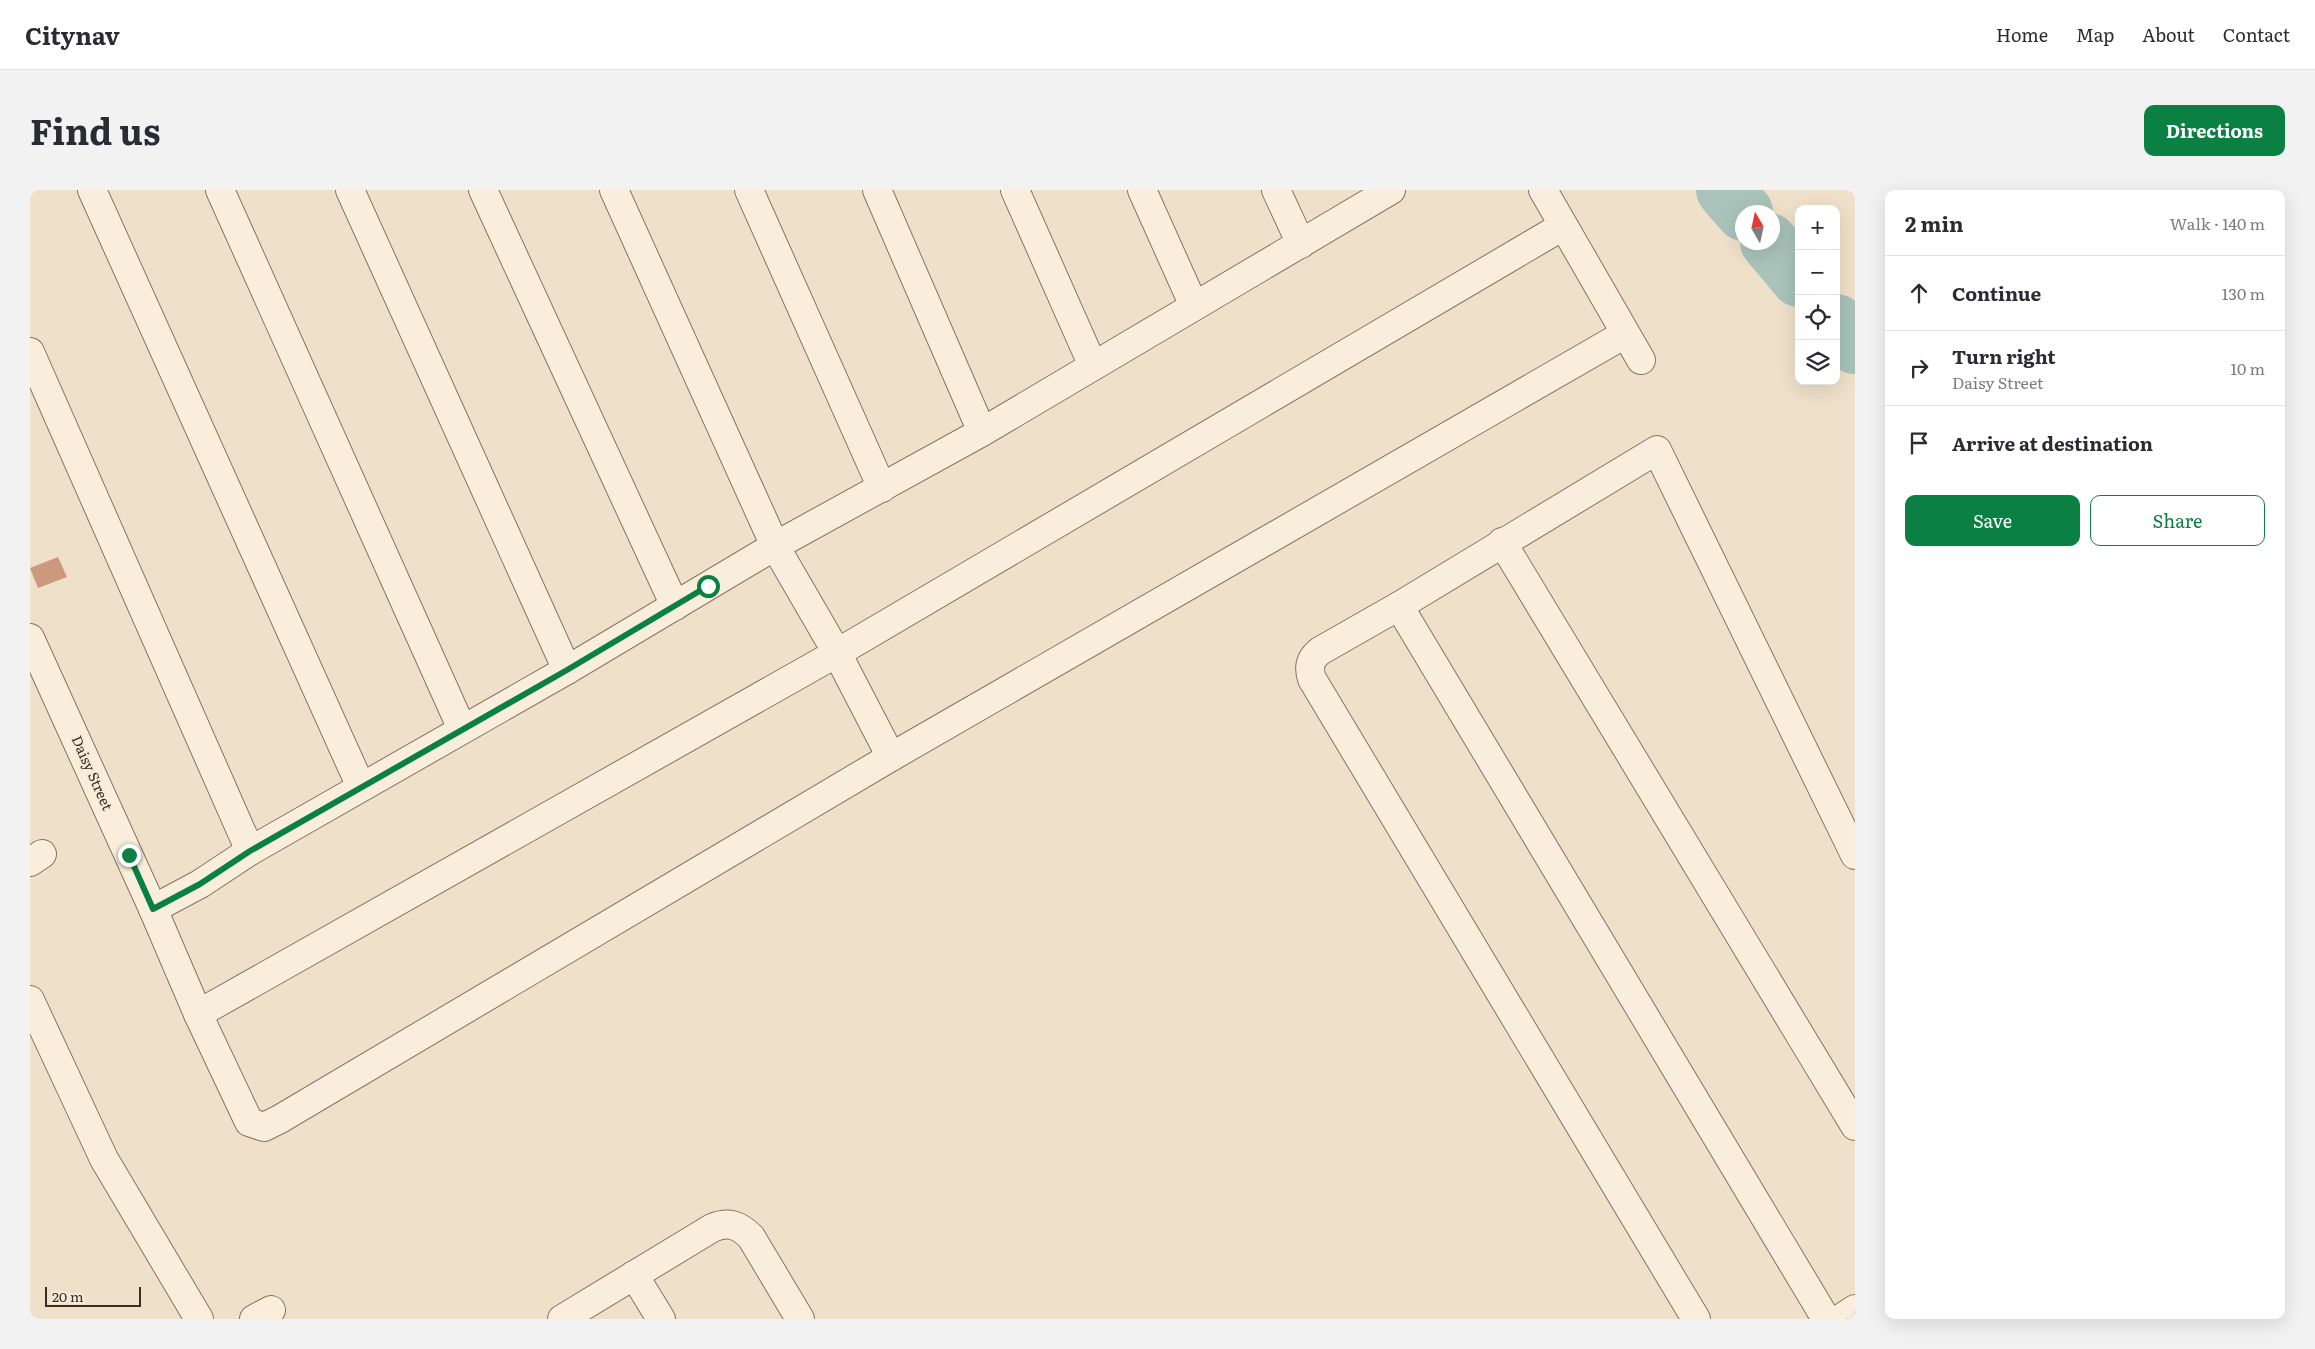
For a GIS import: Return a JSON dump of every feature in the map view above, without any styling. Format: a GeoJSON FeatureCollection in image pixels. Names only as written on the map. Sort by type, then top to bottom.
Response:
{"type":"FeatureCollection","features":[{"type":"Feature","properties":{"kind":"street"},"geometry":{"type":"LineString","coordinates":[[92,190],[361,787]]}},
{"type":"Feature","properties":{"kind":"street"},"geometry":{"type":"LineString","coordinates":[[220,190],[462,729]]}},
{"type":"Feature","properties":{"kind":"street"},"geometry":{"type":"LineString","coordinates":[[350,190],[567,670]]}},
{"type":"Feature","properties":{"kind":"street"},"geometry":{"type":"LineString","coordinates":[[483,190],[675,606]]}},
{"type":"Feature","properties":{"kind":"street"},"geometry":{"type":"LineString","coordinates":[[614,190],[774,546],[837,653],[891,757]]}},
{"type":"Feature","properties":{"kind":"street"},"geometry":{"type":"LineString","coordinates":[[749,190],[882,488]]}},
{"type":"Feature","properties":{"kind":"street"},"geometry":{"type":"LineString","coordinates":[[877,190],[982,432]]}},
{"type":"Feature","properties":{"kind":"street"},"geometry":{"type":"LineString","coordinates":[[1015,190],[1093,366]]}},
{"type":"Feature","properties":{"kind":"street"},"geometry":{"type":"LineString","coordinates":[[1142,190],[1194,306]]}},
{"type":"Feature","properties":{"kind":"street"},"geometry":{"type":"LineString","coordinates":[[1276,190],[1301,244]]}},
{"type":"Feature","properties":{"kind":"street"},"geometry":{"type":"LineString","coordinates":[[153,909],[200,884],[250,851],[567,670],[774,546],[982,432],[1391,190]]}},
{"type":"Feature","properties":{"kind":"street"},"geometry":{"type":"LineString","coordinates":[[1543,190],[1641,360]]}},
{"type":"Feature","properties":{"kind":"street"},"geometry":{"type":"LineString","coordinates":[[198,1014],[837,653],[1564,226]]}},
{"type":"Feature","properties":{"kind":"street","name":"Daisy Street"},"geometry":{"type":"LineString","coordinates":[[30,638],[153,909],[198,1014],[249,1122],[264,1127],[891,757],[1625,334]]}},
{"type":"Feature","properties":{"kind":"street"},"geometry":{"type":"LineString","coordinates":[[30,352],[250,851]]}},
{"type":"Feature","properties":{"kind":"street"},"geometry":{"type":"LineString","coordinates":[[1696,1319],[1312,679],[1309,672],[1314,656],[1657,450],[1855,855]]}},
{"type":"Feature","properties":{"kind":"street"},"geometry":{"type":"LineString","coordinates":[[1502,542],[1855,1126]]}},
{"type":"Feature","properties":{"kind":"street"},"geometry":{"type":"LineString","coordinates":[[1400,606],[1826,1319]]}},
{"type":"Feature","properties":{"kind":"street"},"geometry":{"type":"LineString","coordinates":[[30,1000],[104,1159],[199,1319]]}},
{"type":"Feature","properties":{"kind":"street"},"geometry":{"type":"LineString","coordinates":[[562,1319],[634,1274],[722,1224],[733,1224],[743,1229],[751,1237],[800,1319]]}},
{"type":"Feature","properties":{"kind":"street"},"geometry":{"type":"LineString","coordinates":[[634,1274],[661,1319]]}},
{"type":"Feature","properties":{"kind":"street"},"geometry":{"type":"LineString","coordinates":[[1840,1319],[1855,1309]]}},
{"type":"Feature","properties":{"kind":"building"},"geometry":{"type":"Polygon","coordinates":[[[58,557],[67,577],[38,588],[30,568],[58,557]]]}},
{"type":"Feature","properties":{"kind":"waterway"},"geometry":{"type":"LineString","coordinates":[[1725,190],[1738,205]]}},
{"type":"Feature","properties":{"kind":"waterway"},"geometry":{"type":"LineString","coordinates":[[1776,250],[1795,273]]}},
{"type":"Feature","properties":{"kind":"waterway"},"geometry":{"type":"LineString","coordinates":[[1840,328],[1855,345]]}},
{"type":"Feature","properties":{"kind":"route"},"geometry":{"type":"LineString","coordinates":[[129,855],[153,909],[200,884],[250,851],[567,670],[708,586]]}}]}
